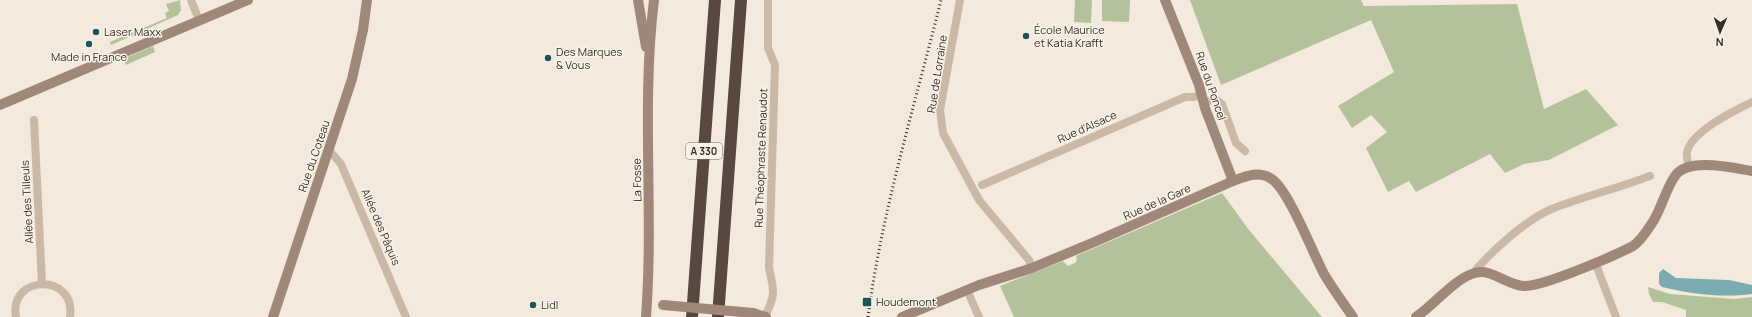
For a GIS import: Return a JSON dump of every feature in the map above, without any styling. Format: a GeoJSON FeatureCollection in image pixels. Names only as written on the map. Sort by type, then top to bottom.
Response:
{"type":"FeatureCollection","features":[{"type":"Feature","properties":{"kind":"highway","name":"A 330"},"geometry":{"type":"LineString","coordinates":[[692,317],[715,0]]}},
{"type":"Feature","properties":{"kind":"highway","name":"A 330"},"geometry":{"type":"LineString","coordinates":[[718,317],[741,0]]}},
{"type":"Feature","properties":{"kind":"street"},"geometry":{"type":"LineString","coordinates":[[191,0],[199,20]]}},
{"type":"Feature","properties":{"kind":"street"},"geometry":{"type":"LineString","coordinates":[[0,105],[248,0]]}},
{"type":"Feature","properties":{"kind":"street","name":"Rue du Coteau"},"geometry":{"type":"LineString","coordinates":[[273,317],[357,63],[367,0]]}},
{"type":"Feature","properties":{"kind":"street","name":"La Fosse"},"geometry":{"type":"LineString","coordinates":[[638,0],[648,57]]}},
{"type":"Feature","properties":{"kind":"street","name":"La Fosse"},"geometry":{"type":"LineString","coordinates":[[646,317],[650,225],[648,57],[654,0]]}},
{"type":"Feature","properties":{"kind":"street","name":"Rue Théophraste Renaudot"},"geometry":{"type":"LineString","coordinates":[[766,316],[772,302],[774,287],[769,268],[775,65],[768,48],[768,0]]}},
{"type":"Feature","properties":{"kind":"street","name":"Rue de Lorraine"},"geometry":{"type":"LineString","coordinates":[[960,0],[940,110],[940,121],[947,143],[972,190],[989,213],[1029,260],[1032,268]]}},
{"type":"Feature","properties":{"kind":"street","name":"Rue du Poncel"},"geometry":{"type":"LineString","coordinates":[[1165,0],[1233,181]]}},
{"type":"Feature","properties":{"kind":"street","name":"Rue d'Alsace"},"geometry":{"type":"LineString","coordinates":[[982,185],[1185,97],[1215,100],[1222,104],[1236,143],[1245,152]]}},
{"type":"Feature","properties":{"kind":"street"},"geometry":{"type":"LineString","coordinates":[[1689,168],[1687,157],[1688,149],[1704,130],[1732,111],[1752,102]]}},
{"type":"Feature","properties":{"kind":"street","name":"Allée des Tilleuls"},"geometry":{"type":"LineString","coordinates":[[34,120],[42,284]]}},
{"type":"Feature","properties":{"kind":"street","name":"Allée des Pâquis"},"geometry":{"type":"LineString","coordinates":[[329,150],[341,164],[406,317]]}},
{"type":"Feature","properties":{"kind":"street"},"geometry":{"type":"LineString","coordinates":[[1473,273],[1487,273],[1516,285],[1529,286],[1541,283],[1630,248],[1638,243],[1656,216],[1675,176],[1689,168],[1709,165],[1752,171]]}},
{"type":"Feature","properties":{"kind":"street","name":"Rue de la Gare"},"geometry":{"type":"LineString","coordinates":[[902,317],[967,290],[1032,268],[1119,232],[1233,181],[1251,174],[1257,174],[1268,177],[1278,184],[1324,273],[1353,317]]}},
{"type":"Feature","properties":{"kind":"street"},"geometry":{"type":"LineString","coordinates":[[1416,317],[1457,282],[1473,273],[1491,252],[1534,220],[1553,209],[1650,176]]}},
{"type":"Feature","properties":{"kind":"street"},"geometry":{"type":"LineString","coordinates":[[1595,262],[1616,317]]}},
{"type":"Feature","properties":{"kind":"street"},"geometry":{"type":"LineString","coordinates":[[16,317],[15,308],[20,295],[29,287],[42,284],[53,286],[62,292],[69,303],[70,317]]}},
{"type":"Feature","properties":{"kind":"street"},"geometry":{"type":"LineString","coordinates":[[967,290],[979,317]]}},
{"type":"Feature","properties":{"kind":"street"},"geometry":{"type":"LineString","coordinates":[[647,303],[753,313],[766,316]]}},
{"type":"Feature","properties":{"kind":"green space"},"geometry":{"type":"Polygon","coordinates":[[[180,0],[181,10],[178,15],[111,45],[110,42],[167,18],[165,13],[169,11],[166,4],[180,0]]]}},
{"type":"Feature","properties":{"kind":"green space"},"geometry":{"type":"Polygon","coordinates":[[[1075,0],[1092,0],[1091,23],[1074,22],[1075,0]]]}},
{"type":"Feature","properties":{"kind":"green space"},"geometry":{"type":"Polygon","coordinates":[[[1102,0],[1130,0],[1129,22],[1102,21],[1102,0]]]}},
{"type":"Feature","properties":{"kind":"green space"},"geometry":{"type":"Polygon","coordinates":[[[1190,0],[1361,0],[1364,6],[1517,4],[1544,109],[1586,89],[1618,125],[1549,160],[1524,164],[1505,173],[1490,154],[1416,192],[1409,181],[1388,192],[1366,148],[1387,132],[1371,115],[1352,128],[1338,106],[1394,72],[1371,20],[1221,85],[1190,0]]]}},
{"type":"Feature","properties":{"kind":"green space"},"geometry":{"type":"Polygon","coordinates":[[[153,46],[155,52],[126,65],[123,59],[153,46]]]}},
{"type":"Feature","properties":{"kind":"green space"},"geometry":{"type":"Polygon","coordinates":[[[1222,193],[1249,230],[1322,317],[1014,317],[1000,286],[1063,261],[1068,266],[1075,263],[1077,260],[1076,256],[1222,193]]]}},
{"type":"Feature","properties":{"kind":"green space"},"geometry":{"type":"Polygon","coordinates":[[[1648,287],[1670,294],[1734,299],[1752,297],[1752,317],[1686,317],[1686,310],[1662,302],[1653,302],[1649,294],[1648,287]]]}},
{"type":"Feature","properties":{"kind":"water"},"geometry":{"type":"Polygon","coordinates":[[[1663,269],[1676,278],[1729,280],[1752,285],[1752,294],[1730,296],[1707,295],[1662,287],[1659,284],[1659,273],[1663,269]]]}},
{"type":"Feature","properties":{"kind":"railway"},"geometry":{"type":"LineString","coordinates":[[868,317],[874,277],[890,197],[941,0]]}},
{"type":"Feature","properties":{"kind":"place","name":"Laser Maxx"},"geometry":{"type":"Point","coordinates":[96,32]}},
{"type":"Feature","properties":{"kind":"place","name":"École Maurice et Katia Krafft"},"geometry":{"type":"Point","coordinates":[1026,36]}},
{"type":"Feature","properties":{"kind":"place","name":"Made in France"},"geometry":{"type":"Point","coordinates":[89,44]}},
{"type":"Feature","properties":{"kind":"place","name":"Des Marques & Vous"},"geometry":{"type":"Point","coordinates":[548,58]}},
{"type":"Feature","properties":{"kind":"place","name":"Houdemont"},"geometry":{"type":"Point","coordinates":[867,302]}},
{"type":"Feature","properties":{"kind":"place","name":"Lidl"},"geometry":{"type":"Point","coordinates":[533,305]}}]}
